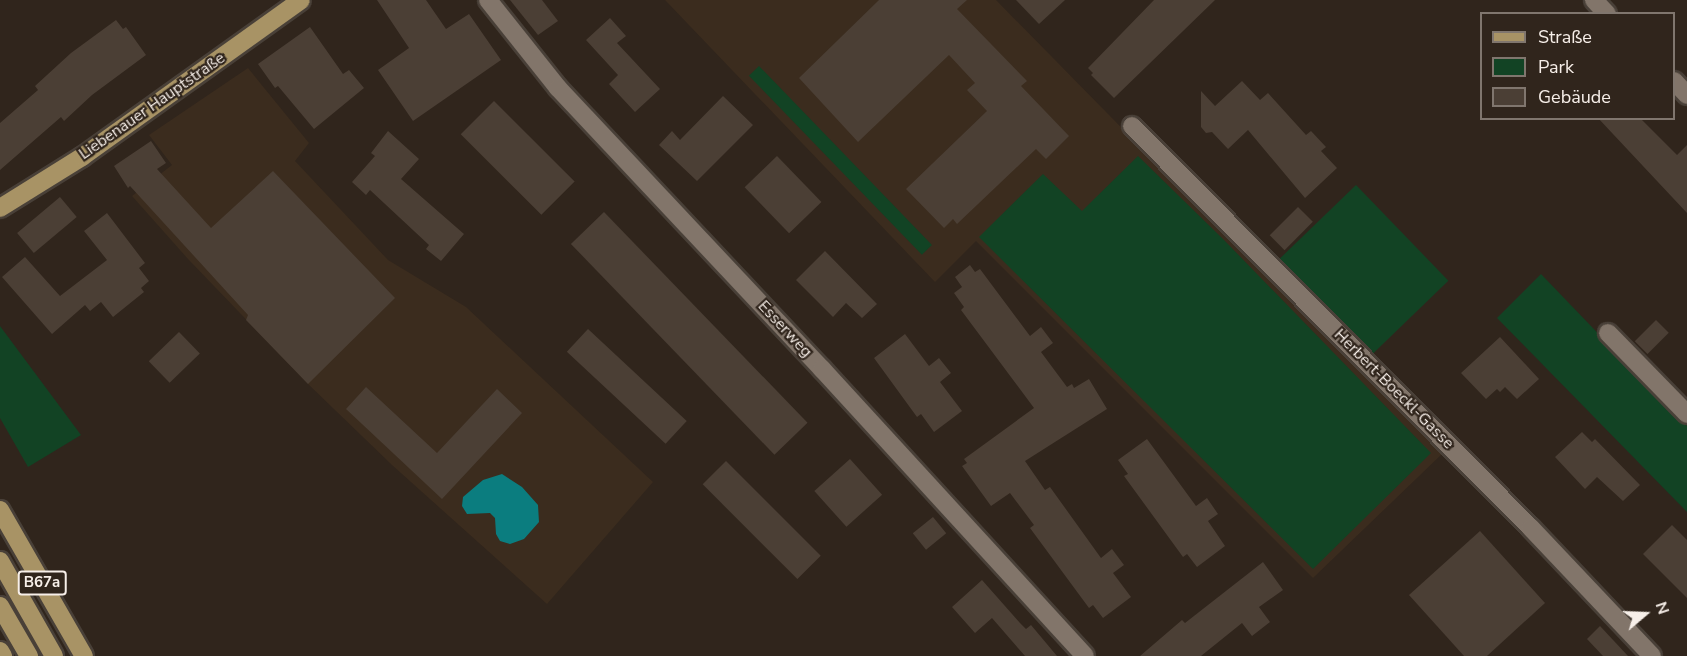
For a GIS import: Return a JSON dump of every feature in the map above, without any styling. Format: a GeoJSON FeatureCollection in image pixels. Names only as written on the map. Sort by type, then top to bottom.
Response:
{"type":"FeatureCollection","features":[{"type":"Feature","properties":{"kind":"main road","name":"Liebenauer Hauptstraße"},"geometry":{"type":"LineString","coordinates":[[0,208],[82,156],[302,0]]}},
{"type":"Feature","properties":{"kind":"main road","name":"B67a"},"geometry":{"type":"LineString","coordinates":[[0,510],[84,656]]}},
{"type":"Feature","properties":{"kind":"main road"},"geometry":{"type":"LineString","coordinates":[[0,561],[54,656]]}},
{"type":"Feature","properties":{"kind":"main road"},"geometry":{"type":"LineString","coordinates":[[0,606],[29,656]]}},
{"type":"Feature","properties":{"kind":"main road"},"geometry":{"type":"LineString","coordinates":[[0,651],[3,656]]}},
{"type":"Feature","properties":{"kind":"street","name":"Esserweg"},"geometry":{"type":"LineString","coordinates":[[488,0],[558,88],[822,369],[1084,656]]}},
{"type":"Feature","properties":{"kind":"street"},"geometry":{"type":"LineString","coordinates":[[1594,0],[1606,12]]}},
{"type":"Feature","properties":{"kind":"street"},"geometry":{"type":"LineString","coordinates":[[1675,82],[1687,95]]}},
{"type":"Feature","properties":{"kind":"street","name":"Herbert-Boeckl-Gasse"},"geometry":{"type":"LineString","coordinates":[[1132,126],[1490,486],[1652,656]]}},
{"type":"Feature","properties":{"kind":"street"},"geometry":{"type":"LineString","coordinates":[[1608,333],[1687,414]]}},
{"type":"Feature","properties":{"kind":"shaded area"},"geometry":{"type":"Polygon","coordinates":[[[665,0],[996,0],[1442,454],[1313,578],[976,241],[935,282],[665,0]]]}},
{"type":"Feature","properties":{"kind":"shaded area"},"geometry":{"type":"Polygon","coordinates":[[[248,68],[309,143],[295,161],[388,260],[466,307],[653,482],[547,604],[392,465],[308,384],[188,259],[132,196],[172,165],[149,135],[248,68]]]}},
{"type":"Feature","properties":{"kind":"green space"},"geometry":{"type":"Polygon","coordinates":[[[759,66],[932,245],[922,255],[749,76],[759,66]]]}},
{"type":"Feature","properties":{"kind":"green space"},"geometry":{"type":"Polygon","coordinates":[[[1138,156],[1224,240],[1431,453],[1313,569],[979,237],[1043,174],[1082,211],[1138,156]]]}},
{"type":"Feature","properties":{"kind":"green space"},"geometry":{"type":"Polygon","coordinates":[[[1356,185],[1448,281],[1370,356],[1278,261],[1356,185]]]}},
{"type":"Feature","properties":{"kind":"green space"},"geometry":{"type":"Polygon","coordinates":[[[1541,274],[1687,426],[1687,512],[1497,318],[1541,274]]]}},
{"type":"Feature","properties":{"kind":"green space"},"geometry":{"type":"Polygon","coordinates":[[[0,326],[81,435],[28,467],[0,418],[0,326]]]}},
{"type":"Feature","properties":{"kind":"water"},"geometry":{"type":"Polygon","coordinates":[[[502,474],[522,487],[538,505],[539,522],[524,539],[510,544],[500,541],[496,534],[495,518],[490,513],[467,514],[462,506],[463,497],[483,480],[502,474]]]}},
{"type":"Feature","properties":{"kind":"building"},"geometry":{"type":"Polygon","coordinates":[[[377,0],[426,0],[446,29],[469,14],[501,60],[413,121],[378,70],[409,48],[377,0]]]}},
{"type":"Feature","properties":{"kind":"building"},"geometry":{"type":"Polygon","coordinates":[[[510,0],[542,0],[558,21],[538,35],[510,0]]]}},
{"type":"Feature","properties":{"kind":"building"},"geometry":{"type":"Polygon","coordinates":[[[879,0],[967,0],[957,9],[1027,81],[1021,86],[1069,136],[1046,159],[1036,149],[957,224],[953,219],[944,228],[906,189],[987,111],[967,90],[975,83],[949,55],[858,142],[799,78],[879,0]]]}},
{"type":"Feature","properties":{"kind":"building"},"geometry":{"type":"Polygon","coordinates":[[[1016,0],[1065,0],[1039,24],[1016,0]]]}},
{"type":"Feature","properties":{"kind":"building"},"geometry":{"type":"Polygon","coordinates":[[[1154,0],[1215,0],[1114,98],[1091,75],[1093,73],[1088,68],[1154,0]]]}},
{"type":"Feature","properties":{"kind":"building"},"geometry":{"type":"Polygon","coordinates":[[[610,18],[626,36],[617,43],[660,89],[635,112],[609,84],[618,75],[586,40],[610,18]]]}},
{"type":"Feature","properties":{"kind":"building"},"geometry":{"type":"Polygon","coordinates":[[[116,20],[123,29],[126,27],[146,55],[92,95],[64,121],[61,117],[0,170],[0,123],[38,90],[35,86],[71,53],[116,20]]]}},
{"type":"Feature","properties":{"kind":"building"},"geometry":{"type":"Polygon","coordinates":[[[310,27],[343,74],[349,70],[364,88],[314,129],[278,86],[275,88],[258,64],[310,27]]]}},
{"type":"Feature","properties":{"kind":"building"},"geometry":{"type":"Polygon","coordinates":[[[1242,81],[1260,100],[1268,93],[1306,135],[1311,131],[1326,147],[1321,151],[1337,168],[1305,198],[1248,130],[1228,149],[1212,132],[1206,133],[1201,127],[1201,91],[1215,106],[1242,81]]]}},
{"type":"Feature","properties":{"kind":"building"},"geometry":{"type":"Polygon","coordinates":[[[723,96],[753,125],[697,181],[659,145],[672,131],[680,140],[723,96]]]}},
{"type":"Feature","properties":{"kind":"building"},"geometry":{"type":"Polygon","coordinates":[[[494,101],[575,182],[541,215],[461,134],[494,101]]]}},
{"type":"Feature","properties":{"kind":"building"},"geometry":{"type":"Polygon","coordinates":[[[1600,120],[1642,120],[1677,155],[1687,145],[1687,213],[1600,120]]]}},
{"type":"Feature","properties":{"kind":"building"},"geometry":{"type":"Polygon","coordinates":[[[388,131],[419,159],[401,179],[464,234],[441,261],[426,249],[429,245],[370,190],[366,195],[352,182],[375,156],[371,153],[388,131]]]}},
{"type":"Feature","properties":{"kind":"building"},"geometry":{"type":"Polygon","coordinates":[[[151,141],[166,163],[157,169],[211,228],[273,171],[395,298],[308,384],[246,320],[248,315],[130,186],[128,188],[114,166],[151,141]]]}},
{"type":"Feature","properties":{"kind":"building"},"geometry":{"type":"Polygon","coordinates":[[[777,156],[821,202],[789,233],[745,187],[777,156]]]}},
{"type":"Feature","properties":{"kind":"building"},"geometry":{"type":"Polygon","coordinates":[[[60,197],[77,217],[34,253],[17,233],[60,197]]]}},
{"type":"Feature","properties":{"kind":"building"},"geometry":{"type":"Polygon","coordinates":[[[1298,207],[1313,222],[1285,250],[1270,235],[1298,207]]]}},
{"type":"Feature","properties":{"kind":"building"},"geometry":{"type":"Polygon","coordinates":[[[604,212],[808,423],[774,455],[571,244],[604,212]]]}},
{"type":"Feature","properties":{"kind":"building"},"geometry":{"type":"Polygon","coordinates":[[[107,213],[145,263],[139,268],[149,281],[141,288],[144,292],[113,317],[101,302],[90,311],[85,305],[52,334],[2,277],[25,257],[60,296],[107,260],[84,231],[107,213]]]}},
{"type":"Feature","properties":{"kind":"building"},"geometry":{"type":"Polygon","coordinates":[[[825,251],[877,304],[862,318],[846,303],[833,317],[796,280],[825,251]]]}},
{"type":"Feature","properties":{"kind":"building"},"geometry":{"type":"Polygon","coordinates":[[[970,265],[975,272],[980,269],[1030,336],[1041,327],[1053,343],[1041,352],[1067,387],[1072,384],[1074,388],[1089,379],[1107,409],[1025,461],[1045,490],[1050,487],[1101,558],[1112,549],[1124,565],[1113,573],[1131,597],[1103,618],[1093,605],[1089,608],[1030,528],[1034,525],[1010,493],[991,506],[962,466],[967,463],[964,459],[1034,408],[961,310],[964,307],[954,293],[962,287],[955,277],[970,265]]]}},
{"type":"Feature","properties":{"kind":"building"},"geometry":{"type":"Polygon","coordinates":[[[1656,320],[1669,333],[1648,354],[1635,341],[1656,320]]]}},
{"type":"Feature","properties":{"kind":"building"},"geometry":{"type":"Polygon","coordinates":[[[588,329],[687,421],[666,444],[567,352],[588,329]]]}},
{"type":"Feature","properties":{"kind":"building"},"geometry":{"type":"Polygon","coordinates":[[[179,332],[200,354],[170,383],[149,361],[179,332]]]}},
{"type":"Feature","properties":{"kind":"building"},"geometry":{"type":"Polygon","coordinates":[[[905,334],[929,366],[939,358],[951,373],[940,382],[962,411],[934,432],[921,414],[917,417],[874,358],[905,334]]]}},
{"type":"Feature","properties":{"kind":"building"},"geometry":{"type":"Polygon","coordinates":[[[1500,337],[1539,379],[1517,399],[1505,387],[1500,392],[1497,389],[1486,399],[1461,373],[1500,337]]]}},
{"type":"Feature","properties":{"kind":"building"},"geometry":{"type":"Polygon","coordinates":[[[366,387],[437,453],[497,389],[522,413],[442,499],[346,409],[366,387]]]}},
{"type":"Feature","properties":{"kind":"building"},"geometry":{"type":"Polygon","coordinates":[[[1582,432],[1592,442],[1595,439],[1640,485],[1623,501],[1597,477],[1585,489],[1555,457],[1582,432]]]}},
{"type":"Feature","properties":{"kind":"building"},"geometry":{"type":"Polygon","coordinates":[[[1147,439],[1196,506],[1207,498],[1218,514],[1208,521],[1225,546],[1197,567],[1187,554],[1183,557],[1124,476],[1128,474],[1118,460],[1147,439]]]}},
{"type":"Feature","properties":{"kind":"building"},"geometry":{"type":"Polygon","coordinates":[[[850,459],[882,495],[846,527],[814,491],[850,459]]]}},
{"type":"Feature","properties":{"kind":"building"},"geometry":{"type":"Polygon","coordinates":[[[726,461],[821,556],[797,579],[703,484],[726,461]]]}},
{"type":"Feature","properties":{"kind":"building"},"geometry":{"type":"Polygon","coordinates":[[[933,517],[946,533],[926,550],[913,533],[933,517]]]}},
{"type":"Feature","properties":{"kind":"building"},"geometry":{"type":"Polygon","coordinates":[[[1672,525],[1687,540],[1687,598],[1643,554],[1672,525]]]}},
{"type":"Feature","properties":{"kind":"building"},"geometry":{"type":"Polygon","coordinates":[[[1480,531],[1545,603],[1487,656],[1464,656],[1409,595],[1480,531]]]}},
{"type":"Feature","properties":{"kind":"building"},"geometry":{"type":"Polygon","coordinates":[[[1263,562],[1283,590],[1259,607],[1270,622],[1252,636],[1242,623],[1201,656],[1140,656],[1182,620],[1185,623],[1263,562]]]}},
{"type":"Feature","properties":{"kind":"building"},"geometry":{"type":"Polygon","coordinates":[[[982,580],[1026,629],[1031,625],[1057,656],[1025,656],[992,618],[975,633],[952,607],[982,580]]]}},
{"type":"Feature","properties":{"kind":"building"},"geometry":{"type":"Polygon","coordinates":[[[1600,626],[1628,656],[1603,656],[1587,639],[1600,626]]]}}]}
